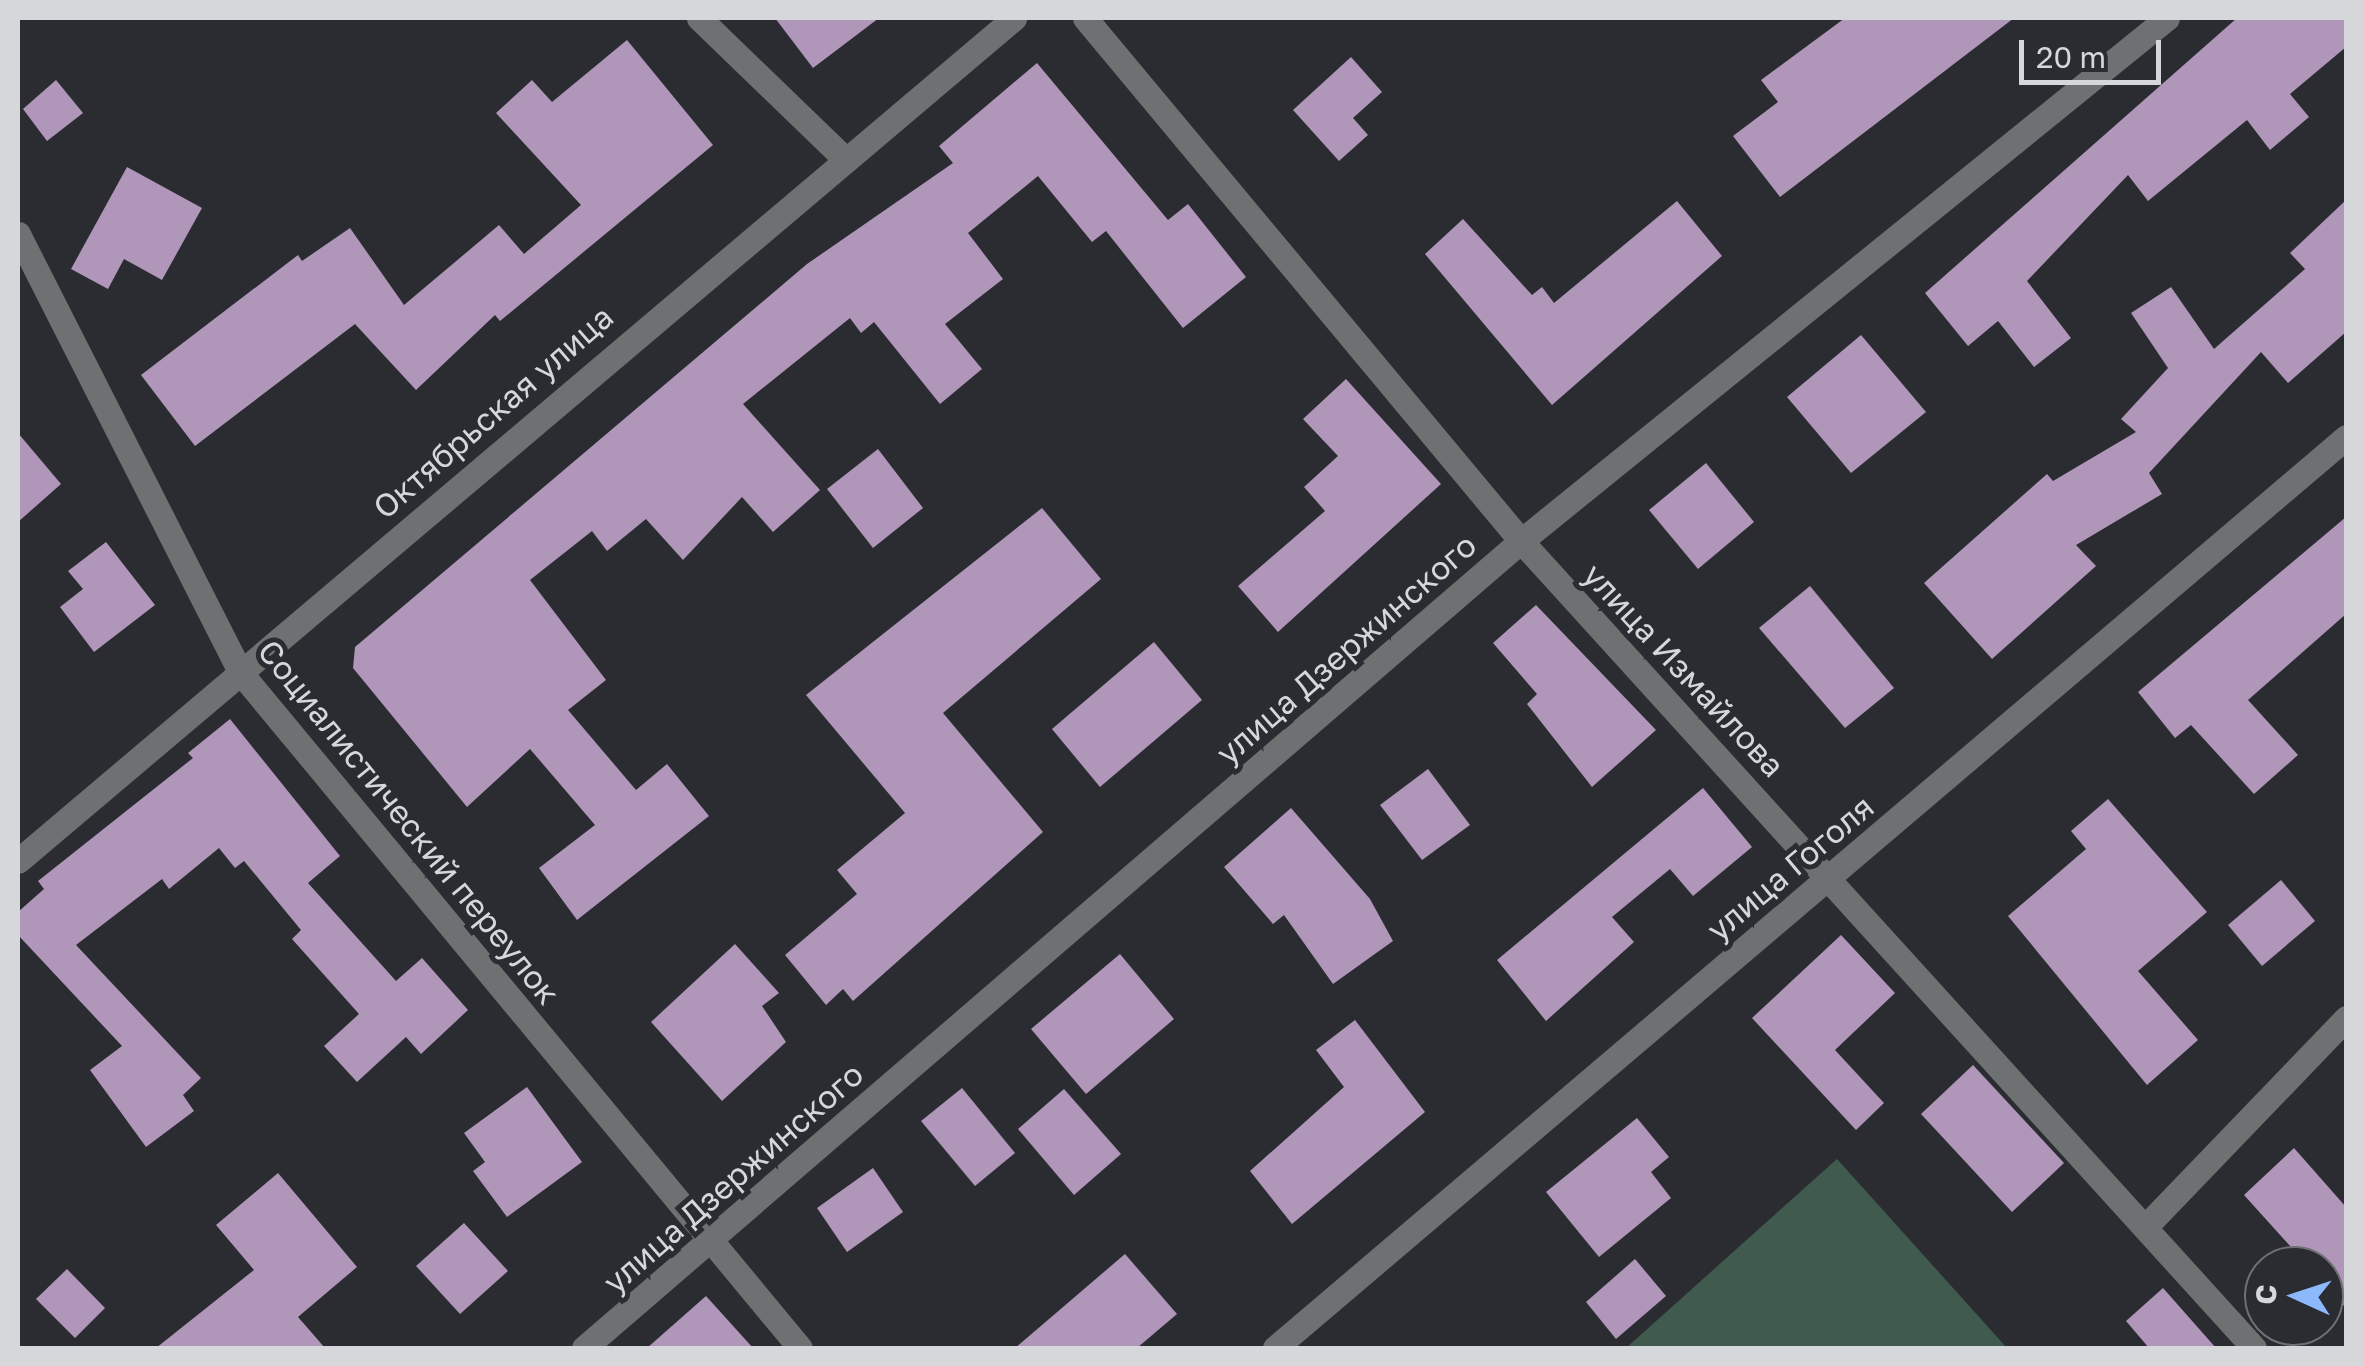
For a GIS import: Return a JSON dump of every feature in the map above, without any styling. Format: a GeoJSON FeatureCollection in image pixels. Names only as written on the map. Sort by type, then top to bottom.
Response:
{"type":"FeatureCollection","features":[{"type":"Feature","properties":{"kind":"street"},"geometry":{"type":"LineString","coordinates":[[699,18],[842,156]]}},
{"type":"Feature","properties":{"kind":"street","name":"Октябрьская улица"},"geometry":{"type":"LineString","coordinates":[[18,861],[842,156],[1014,18]]}},
{"type":"Feature","properties":{"kind":"street","name":"улица Измайлова"},"geometry":{"type":"LineString","coordinates":[[1085,18],[1521,541],[2148,1224],[2254,1348]]}},
{"type":"Feature","properties":{"kind":"street","name":"улица Дзержинского"},"geometry":{"type":"LineString","coordinates":[[584,1348],[1521,541],[2167,18]]}},
{"type":"Feature","properties":{"kind":"street","name":"Социалистический переулок"},"geometry":{"type":"LineString","coordinates":[[18,234],[240,672],[800,1348]]}},
{"type":"Feature","properties":{"kind":"street","name":"улица Гоголя"},"geometry":{"type":"LineString","coordinates":[[1275,1348],[2346,437]]}},
{"type":"Feature","properties":{"kind":"street"},"geometry":{"type":"LineString","coordinates":[[2148,1224],[2346,1018]]}},
{"type":"Feature","properties":{"kind":"green space"},"geometry":{"type":"Polygon","coordinates":[[[1837,1159],[2007,1348],[1626,1348],[1837,1159]]]}},
{"type":"Feature","properties":{"kind":"building"},"geometry":{"type":"Polygon","coordinates":[[[775,18],[879,18],[813,68],[775,18]]]}},
{"type":"Feature","properties":{"kind":"building"},"geometry":{"type":"Polygon","coordinates":[[[1845,18],[2014,18],[1780,197],[1733,136],[1778,102],[1761,80],[1845,18]]]}},
{"type":"Feature","properties":{"kind":"building"},"geometry":{"type":"Polygon","coordinates":[[[2237,18],[2346,18],[2346,47],[2290,94],[2309,117],[2270,150],[2247,120],[2148,201],[2128,175],[2027,281],[2071,338],[2034,367],[1998,321],[1968,346],[1925,293],[2237,18]]]}},
{"type":"Feature","properties":{"kind":"building"},"geometry":{"type":"Polygon","coordinates":[[[627,40],[713,145],[500,321],[495,315],[416,390],[355,324],[195,446],[141,375],[298,255],[302,261],[350,228],[404,305],[499,225],[524,254],[581,205],[496,113],[532,80],[552,102],[627,40]]]}},
{"type":"Feature","properties":{"kind":"building"},"geometry":{"type":"Polygon","coordinates":[[[1351,57],[1382,92],[1353,118],[1368,135],[1339,161],[1293,110],[1351,57]]]}},
{"type":"Feature","properties":{"kind":"building"},"geometry":{"type":"Polygon","coordinates":[[[1037,63],[1168,220],[1188,204],[1246,277],[1183,328],[1106,231],[1092,242],[1038,176],[968,233],[1003,279],[945,324],[982,369],[940,404],[874,322],[861,333],[850,318],[743,404],[820,490],[773,532],[742,497],[683,560],[646,519],[607,551],[592,531],[530,580],[606,680],[568,710],[636,790],[667,764],[709,816],[577,920],[539,868],[595,825],[530,749],[467,807],[353,668],[355,647],[807,264],[953,163],[939,146],[1037,63]]]}},
{"type":"Feature","properties":{"kind":"building"},"geometry":{"type":"Polygon","coordinates":[[[56,80],[83,113],[47,141],[23,109],[56,80]]]}},
{"type":"Feature","properties":{"kind":"building"},"geometry":{"type":"Polygon","coordinates":[[[127,167],[202,208],[162,280],[124,259],[108,289],[71,269],[127,167]]]}},
{"type":"Feature","properties":{"kind":"building"},"geometry":{"type":"Polygon","coordinates":[[[2346,200],[2346,332],[2288,383],[2261,352],[2149,473],[2162,494],[2076,545],[2096,566],[1992,659],[1924,583],[2047,474],[2053,481],[2136,432],[2121,419],[2168,368],[2131,313],[2171,287],[2214,349],[2305,269],[2290,253],[2346,200]]]}},
{"type":"Feature","properties":{"kind":"building"},"geometry":{"type":"Polygon","coordinates":[[[1677,201],[1722,256],[1552,405],[1425,254],[1463,219],[1532,295],[1542,287],[1554,303],[1677,201]]]}},
{"type":"Feature","properties":{"kind":"building"},"geometry":{"type":"Polygon","coordinates":[[[1861,335],[1926,412],[1851,473],[1787,397],[1861,335]]]}},
{"type":"Feature","properties":{"kind":"building"},"geometry":{"type":"Polygon","coordinates":[[[1346,379],[1441,484],[1278,632],[1238,586],[1325,511],[1304,487],[1338,456],[1303,419],[1346,379]]]}},
{"type":"Feature","properties":{"kind":"building"},"geometry":{"type":"Polygon","coordinates":[[[18,433],[61,484],[18,522],[18,433]]]}},
{"type":"Feature","properties":{"kind":"building"},"geometry":{"type":"Polygon","coordinates":[[[878,449],[923,508],[873,548],[827,489],[878,449]]]}},
{"type":"Feature","properties":{"kind":"building"},"geometry":{"type":"Polygon","coordinates":[[[1706,463],[1754,522],[1698,569],[1649,510],[1706,463]]]}},
{"type":"Feature","properties":{"kind":"building"},"geometry":{"type":"Polygon","coordinates":[[[1042,508],[1101,579],[943,713],[1043,832],[853,1001],[843,989],[826,1005],[785,955],[857,894],[837,870],[905,813],[806,695],[1042,508]]]}},
{"type":"Feature","properties":{"kind":"building"},"geometry":{"type":"Polygon","coordinates":[[[2346,517],[2346,614],[2248,700],[2298,755],[2254,794],[2191,725],[2175,738],[2138,692],[2346,517]]]}},
{"type":"Feature","properties":{"kind":"building"},"geometry":{"type":"Polygon","coordinates":[[[106,542],[155,605],[94,652],[60,607],[83,589],[68,571],[106,542]]]}},
{"type":"Feature","properties":{"kind":"building"},"geometry":{"type":"Polygon","coordinates":[[[1810,586],[1894,688],[1845,728],[1759,628],[1810,586]]]}},
{"type":"Feature","properties":{"kind":"building"},"geometry":{"type":"Polygon","coordinates":[[[1536,605],[1656,730],[1592,787],[1527,704],[1537,694],[1493,643],[1536,605]]]}},
{"type":"Feature","properties":{"kind":"building"},"geometry":{"type":"Polygon","coordinates":[[[1154,642],[1202,700],[1100,787],[1052,729],[1154,642]]]}},
{"type":"Feature","properties":{"kind":"building"},"geometry":{"type":"Polygon","coordinates":[[[230,719],[340,856],[308,883],[396,981],[422,958],[468,1010],[421,1054],[406,1037],[357,1082],[324,1046],[359,1014],[292,939],[301,930],[244,861],[235,868],[219,848],[169,889],[162,879],[76,945],[201,1078],[183,1095],[194,1111],[146,1147],[90,1070],[122,1046],[18,935],[18,912],[44,889],[38,881],[193,758],[188,753],[230,719]]]}},
{"type":"Feature","properties":{"kind":"building"},"geometry":{"type":"Polygon","coordinates":[[[1428,769],[1470,825],[1422,860],[1380,805],[1428,769]]]}},
{"type":"Feature","properties":{"kind":"building"},"geometry":{"type":"Polygon","coordinates":[[[1703,788],[1752,847],[1693,896],[1670,869],[1612,917],[1634,942],[1546,1021],[1497,960],[1703,788]]]}},
{"type":"Feature","properties":{"kind":"building"},"geometry":{"type":"Polygon","coordinates":[[[2108,799],[2207,912],[2138,971],[2198,1040],[2147,1085],[2008,916],[2086,849],[2071,831],[2108,799]]]}},
{"type":"Feature","properties":{"kind":"building"},"geometry":{"type":"Polygon","coordinates":[[[1291,808],[1370,899],[1393,941],[1333,984],[1284,915],[1273,924],[1224,867],[1291,808]]]}},
{"type":"Feature","properties":{"kind":"building"},"geometry":{"type":"Polygon","coordinates":[[[2281,880],[2315,921],[2262,966],[2228,925],[2281,880]]]}},
{"type":"Feature","properties":{"kind":"building"},"geometry":{"type":"Polygon","coordinates":[[[1841,935],[1895,993],[1835,1050],[1884,1103],[1856,1130],[1752,1018],[1841,935]]]}},
{"type":"Feature","properties":{"kind":"building"},"geometry":{"type":"Polygon","coordinates":[[[735,944],[779,993],[762,1006],[786,1042],[722,1101],[651,1022],[735,944]]]}},
{"type":"Feature","properties":{"kind":"building"},"geometry":{"type":"Polygon","coordinates":[[[1120,954],[1174,1019],[1086,1094],[1031,1029],[1120,954]]]}},
{"type":"Feature","properties":{"kind":"building"},"geometry":{"type":"Polygon","coordinates":[[[1355,1020],[1425,1112],[1292,1224],[1250,1171],[1344,1087],[1316,1050],[1355,1020]]]}},
{"type":"Feature","properties":{"kind":"building"},"geometry":{"type":"Polygon","coordinates":[[[1973,1065],[2064,1163],[2012,1212],[1921,1114],[1973,1065]]]}},
{"type":"Feature","properties":{"kind":"building"},"geometry":{"type":"Polygon","coordinates":[[[527,1087],[582,1162],[507,1217],[473,1171],[485,1162],[464,1133],[527,1087]]]}},
{"type":"Feature","properties":{"kind":"building"},"geometry":{"type":"Polygon","coordinates":[[[962,1088],[1015,1153],[975,1186],[921,1121],[962,1088]]]}},
{"type":"Feature","properties":{"kind":"building"},"geometry":{"type":"Polygon","coordinates":[[[1064,1089],[1121,1154],[1074,1195],[1018,1129],[1064,1089]]]}},
{"type":"Feature","properties":{"kind":"building"},"geometry":{"type":"Polygon","coordinates":[[[1637,1118],[1669,1157],[1651,1172],[1671,1198],[1599,1257],[1546,1192],[1637,1118]]]}},
{"type":"Feature","properties":{"kind":"building"},"geometry":{"type":"Polygon","coordinates":[[[2294,1148],[2346,1207],[2346,1308],[2344,1246],[2290,1246],[2244,1195],[2294,1148]]]}},
{"type":"Feature","properties":{"kind":"building"},"geometry":{"type":"Polygon","coordinates":[[[873,1168],[903,1212],[847,1252],[817,1208],[873,1168]]]}},
{"type":"Feature","properties":{"kind":"building"},"geometry":{"type":"Polygon","coordinates":[[[278,1173],[357,1267],[298,1317],[325,1348],[156,1348],[254,1270],[216,1225],[278,1173]]]}},
{"type":"Feature","properties":{"kind":"building"},"geometry":{"type":"Polygon","coordinates":[[[464,1223],[508,1271],[460,1314],[416,1266],[464,1223]]]}},
{"type":"Feature","properties":{"kind":"building"},"geometry":{"type":"Polygon","coordinates":[[[1125,1254],[1177,1314],[1137,1348],[1015,1348],[1125,1254]]]}},
{"type":"Feature","properties":{"kind":"building"},"geometry":{"type":"Polygon","coordinates":[[[1635,1259],[1666,1296],[1616,1339],[1586,1302],[1635,1259]]]}},
{"type":"Feature","properties":{"kind":"building"},"geometry":{"type":"Polygon","coordinates":[[[67,1269],[105,1308],[75,1338],[36,1299],[67,1269]]]}},
{"type":"Feature","properties":{"kind":"building"},"geometry":{"type":"Polygon","coordinates":[[[2163,1288],[2216,1348],[2149,1348],[2126,1321],[2163,1288]]]}},
{"type":"Feature","properties":{"kind":"building"},"geometry":{"type":"Polygon","coordinates":[[[706,1296],[753,1348],[647,1348],[706,1296]]]}}]}
